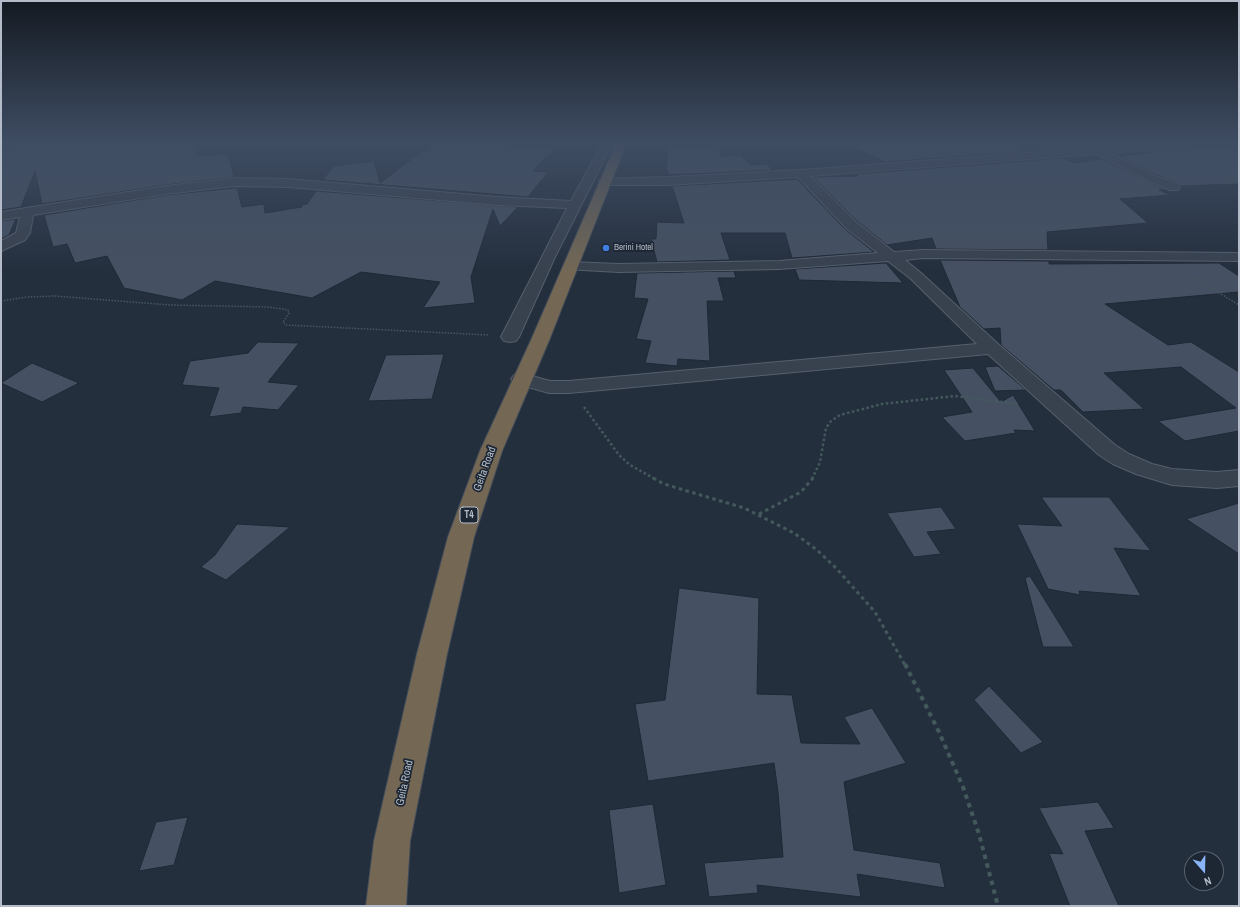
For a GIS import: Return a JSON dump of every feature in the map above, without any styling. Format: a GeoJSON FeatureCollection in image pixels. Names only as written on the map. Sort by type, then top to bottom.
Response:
{"type":"FeatureCollection","features":[{"type":"Feature","properties":{"kind":"highway","name":"Geita Road"},"geometry":{"type":"LineString","coordinates":[[386,906],[392,841],[432,654],[461,537],[491,451],[521,379],[541,338],[603,186]]}},
{"type":"Feature","properties":{"kind":"street"},"geometry":{"type":"LineString","coordinates":[[1,216],[189,186]]}},
{"type":"Feature","properties":{"kind":"street"},"geometry":{"type":"LineString","coordinates":[[316,186],[574,205]]}},
{"type":"Feature","properties":{"kind":"street"},"geometry":{"type":"LineString","coordinates":[[510,337],[548,257],[569,219],[574,205],[584,186]]}},
{"type":"Feature","properties":{"kind":"street"},"geometry":{"type":"LineString","coordinates":[[814,186],[851,225],[928,286],[992,348],[1107,450],[1121,459],[1144,469],[1172,477],[1217,480],[1239,478]]}},
{"type":"Feature","properties":{"kind":"street"},"geometry":{"type":"LineString","coordinates":[[1,247],[20,237],[23,233],[27,212]]}},
{"type":"Feature","properties":{"kind":"street"},"geometry":{"type":"LineString","coordinates":[[570,266],[619,268],[772,265],[930,254],[1239,257]]}},
{"type":"Feature","properties":{"kind":"street"},"geometry":{"type":"LineString","coordinates":[[521,379],[549,387],[569,388],[992,348]]}},
{"type":"Feature","properties":{"kind":"path"},"geometry":{"type":"LineString","coordinates":[[1160,257],[1239,304]]}},
{"type":"Feature","properties":{"kind":"path"},"geometry":{"type":"LineString","coordinates":[[1,301],[27,297],[55,296],[170,305],[269,307],[288,310],[289,313],[283,322],[286,325],[397,329],[510,337]]}},
{"type":"Feature","properties":{"kind":"path"},"geometry":{"type":"LineString","coordinates":[[569,388],[619,455],[642,474],[664,484],[744,508],[794,533],[817,550],[836,568],[875,612],[914,682],[939,732],[963,787],[979,834],[998,906]]}},
{"type":"Feature","properties":{"kind":"path"},"geometry":{"type":"LineString","coordinates":[[759,515],[801,492],[809,484],[816,474],[820,462],[826,428],[834,418],[845,412],[882,404],[955,396],[1059,408]]}},
{"type":"Feature","properties":{"kind":"building"},"geometry":{"type":"Polygon","coordinates":[[[1,186],[29,186],[21,207],[1,210],[1,186]]]}},
{"type":"Feature","properties":{"kind":"building"},"geometry":{"type":"Polygon","coordinates":[[[38,186],[157,186],[42,204],[38,186]]]}},
{"type":"Feature","properties":{"kind":"building"},"geometry":{"type":"Polygon","coordinates":[[[399,186],[537,186],[528,197],[399,186]]]}},
{"type":"Feature","properties":{"kind":"building"},"geometry":{"type":"Polygon","coordinates":[[[672,186],[804,186],[845,229],[874,252],[792,258],[785,233],[721,233],[730,260],[657,262],[651,239],[656,239],[657,222],[684,223],[672,186]]]}},
{"type":"Feature","properties":{"kind":"building"},"geometry":{"type":"Polygon","coordinates":[[[822,186],[1158,186],[1166,190],[1159,190],[1170,195],[1120,199],[1148,223],[1047,232],[1048,250],[936,249],[932,238],[887,245],[857,221],[822,186]]]}},
{"type":"Feature","properties":{"kind":"building"},"geometry":{"type":"Polygon","coordinates":[[[237,188],[242,207],[264,204],[265,213],[302,207],[302,205],[307,204],[316,191],[518,207],[500,226],[493,209],[471,277],[475,303],[423,308],[440,282],[361,272],[312,298],[215,281],[182,300],[124,288],[107,256],[75,263],[67,244],[53,247],[44,215],[166,195],[237,188]]]}},
{"type":"Feature","properties":{"kind":"building"},"geometry":{"type":"Polygon","coordinates":[[[16,219],[9,235],[1,239],[1,221],[16,219]]]}},
{"type":"Feature","properties":{"kind":"building"},"geometry":{"type":"Polygon","coordinates":[[[940,260],[1049,261],[1049,264],[1219,263],[1239,276],[1239,292],[1105,304],[1168,345],[1191,342],[1239,372],[1239,431],[1185,441],[1158,421],[1236,408],[1181,367],[1104,373],[1144,409],[1083,412],[1061,390],[1054,390],[1001,345],[1000,328],[984,329],[960,307],[940,260]]]}},
{"type":"Feature","properties":{"kind":"building"},"geometry":{"type":"Polygon","coordinates":[[[886,263],[903,283],[799,280],[795,269],[886,263]]]}},
{"type":"Feature","properties":{"kind":"building"},"geometry":{"type":"Polygon","coordinates":[[[734,271],[736,278],[718,278],[724,301],[707,301],[710,361],[678,359],[677,366],[645,363],[651,341],[636,339],[648,299],[634,298],[637,273],[734,271]]]}},
{"type":"Feature","properties":{"kind":"building"},"geometry":{"type":"Polygon","coordinates":[[[258,342],[299,343],[268,382],[299,385],[278,410],[243,407],[241,413],[209,417],[219,388],[182,385],[190,361],[248,353],[258,342]]]}},
{"type":"Feature","properties":{"kind":"building"},"geometry":{"type":"Polygon","coordinates":[[[444,354],[432,399],[368,401],[386,355],[444,354]]]}},
{"type":"Feature","properties":{"kind":"building"},"geometry":{"type":"Polygon","coordinates":[[[32,363],[79,383],[42,402],[1,383],[32,363]]]}},
{"type":"Feature","properties":{"kind":"building"},"geometry":{"type":"Polygon","coordinates":[[[998,366],[1026,390],[995,391],[985,367],[998,366]]]}},
{"type":"Feature","properties":{"kind":"building"},"geometry":{"type":"Polygon","coordinates":[[[973,368],[1001,402],[1013,395],[1035,431],[1014,430],[1016,433],[965,441],[942,417],[972,412],[944,370],[973,368]]]}},
{"type":"Feature","properties":{"kind":"building"},"geometry":{"type":"Polygon","coordinates":[[[1041,497],[1109,497],[1151,551],[1114,548],[1141,596],[1079,591],[1080,595],[1048,589],[1017,524],[1062,526],[1041,497]]]}},
{"type":"Feature","properties":{"kind":"building"},"geometry":{"type":"Polygon","coordinates":[[[1239,503],[1239,554],[1186,519],[1239,503]]]}},
{"type":"Feature","properties":{"kind":"building"},"geometry":{"type":"Polygon","coordinates":[[[941,507],[956,529],[927,532],[941,554],[914,557],[887,513],[941,507]]]}},
{"type":"Feature","properties":{"kind":"building"},"geometry":{"type":"Polygon","coordinates":[[[237,524],[290,527],[226,580],[201,567],[215,555],[237,524]]]}},
{"type":"Feature","properties":{"kind":"building"},"geometry":{"type":"Polygon","coordinates":[[[1030,576],[1074,647],[1043,647],[1025,578],[1030,576]]]}},
{"type":"Feature","properties":{"kind":"building"},"geometry":{"type":"Polygon","coordinates":[[[679,588],[759,598],[757,694],[792,695],[801,743],[860,744],[844,717],[872,708],[906,763],[844,782],[854,850],[940,863],[945,888],[857,874],[861,897],[757,885],[758,893],[709,897],[704,863],[783,857],[778,792],[774,763],[648,781],[635,704],[665,700],[679,588]]]}},
{"type":"Feature","properties":{"kind":"building"},"geometry":{"type":"Polygon","coordinates":[[[989,686],[1043,742],[1021,753],[974,700],[989,686]]]}},
{"type":"Feature","properties":{"kind":"building"},"geometry":{"type":"Polygon","coordinates":[[[1098,802],[1114,828],[1085,831],[1119,906],[1070,906],[1049,853],[1063,854],[1039,808],[1098,802]]]}},
{"type":"Feature","properties":{"kind":"building"},"geometry":{"type":"Polygon","coordinates":[[[653,804],[666,885],[619,893],[609,810],[653,804]]]}},
{"type":"Feature","properties":{"kind":"building"},"geometry":{"type":"Polygon","coordinates":[[[188,817],[174,865],[139,871],[156,822],[188,817]]]}},
{"type":"Feature","properties":{"kind":"place","name":"Berini Hotel"},"geometry":{"type":"Point","coordinates":[606,248]}}]}
